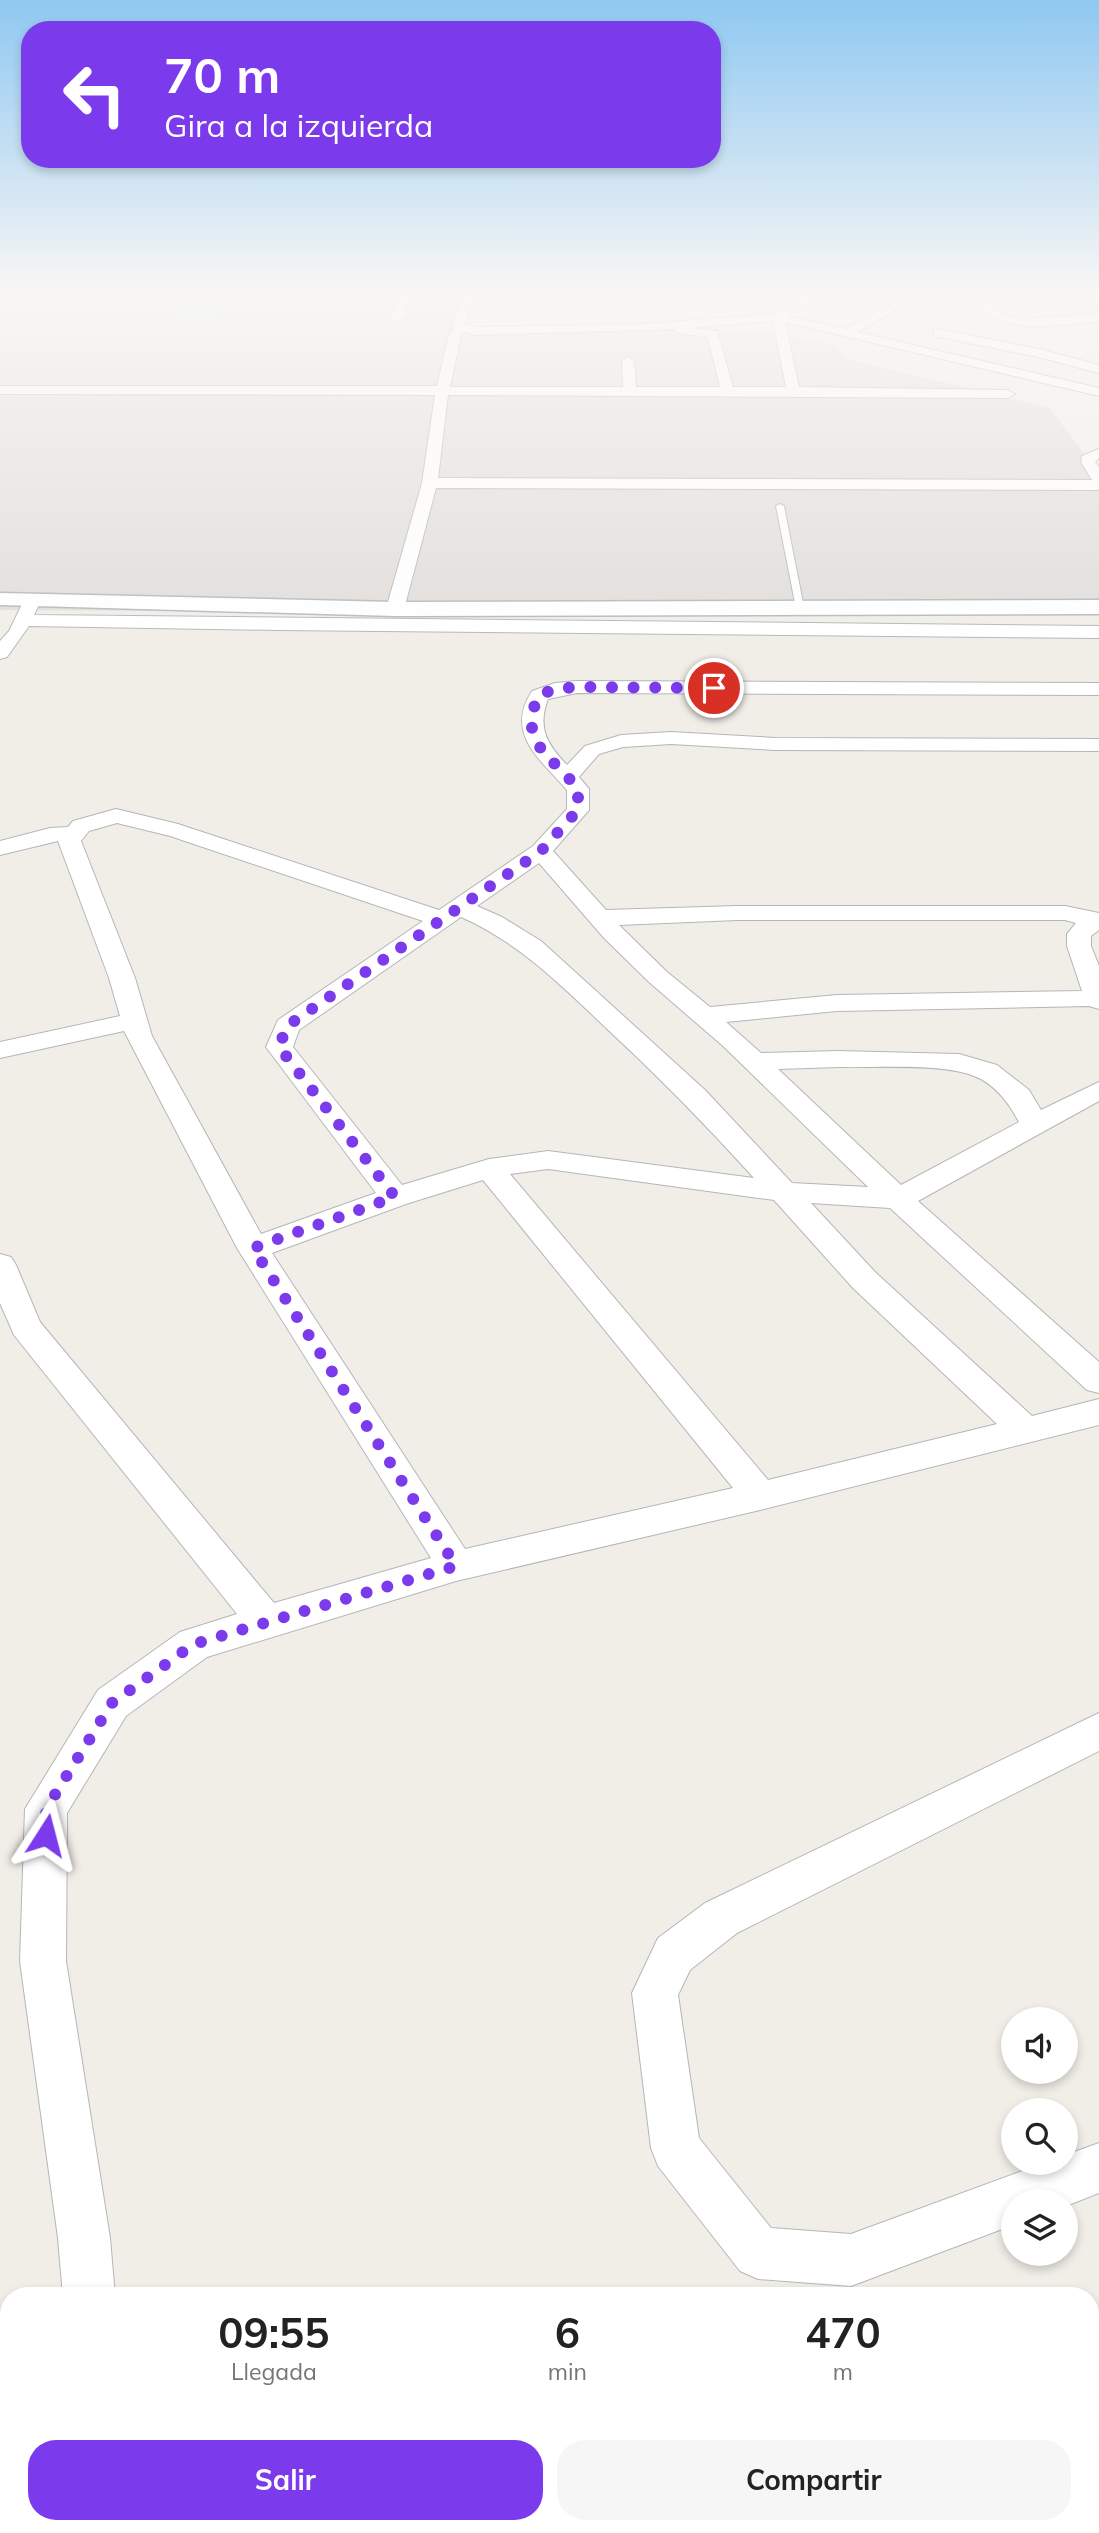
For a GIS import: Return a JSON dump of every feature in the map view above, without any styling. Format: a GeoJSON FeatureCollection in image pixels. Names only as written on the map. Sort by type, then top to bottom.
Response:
{"type":"FeatureCollection","features":[{"type":"Feature","properties":{"kind":"street"},"geometry":{"type":"LineString","coordinates":[[395,609],[430,483],[439,414]]}},
{"type":"Feature","properties":{"kind":"street"},"geometry":{"type":"LineString","coordinates":[[1099,453],[1089,456],[1088,462],[1099,479]]}},
{"type":"Feature","properties":{"kind":"street"},"geometry":{"type":"LineString","coordinates":[[430,483],[1099,485]]}},
{"type":"Feature","properties":{"kind":"street"},"geometry":{"type":"LineString","coordinates":[[0,599],[395,609],[1099,607]]}},
{"type":"Feature","properties":{"kind":"street"},"geometry":{"type":"LineString","coordinates":[[0,653],[23,620],[33,599]]}},
{"type":"Feature","properties":{"kind":"street"},"geometry":{"type":"LineString","coordinates":[[23,620],[278,625],[1099,632]]}},
{"type":"Feature","properties":{"kind":"street"},"geometry":{"type":"LineString","coordinates":[[395,1197],[279,1047],[287,1026],[541,851],[578,810],[578,789],[536,745],[530,713],[539,695],[555,689],[1099,689]]}},
{"type":"Feature","properties":{"kind":"street"},"geometry":{"type":"LineString","coordinates":[[568,777],[592,750],[621,741],[658,739],[775,744],[1099,745]]}},
{"type":"Feature","properties":{"kind":"street"},"geometry":{"type":"LineString","coordinates":[[456,1566],[253,1248],[139,1036],[122,978],[69,840],[81,826],[116,816],[177,831],[452,914],[492,922],[532,946],[695,1096],[864,1280],[1025,1430]]}},
{"type":"Feature","properties":{"kind":"street"},"geometry":{"type":"LineString","coordinates":[[0,848],[50,835],[75,833]]}},
{"type":"Feature","properties":{"kind":"street"},"geometry":{"type":"LineString","coordinates":[[541,851],[600,919],[649,968],[1099,1381]]}},
{"type":"Feature","properties":{"kind":"street"},"geometry":{"type":"LineString","coordinates":[[600,919],[737,913],[1065,912],[1098,920]]}},
{"type":"Feature","properties":{"kind":"street"},"geometry":{"type":"LineString","coordinates":[[703,1016],[837,1003],[1098,1000],[1079,946],[1079,934],[1098,920]]}},
{"type":"Feature","properties":{"kind":"street"},"geometry":{"type":"LineString","coordinates":[[0,1050],[134,1021]]}},
{"type":"Feature","properties":{"kind":"street"},"geometry":{"type":"LineString","coordinates":[[752,1061],[959,1062],[987,1071],[1019,1096],[1035,1125]]}},
{"type":"Feature","properties":{"kind":"street"},"geometry":{"type":"LineString","coordinates":[[253,1248],[395,1197],[489,1168],[548,1160],[785,1192],[898,1199],[1099,1090]]}},
{"type":"Feature","properties":{"kind":"street"},"geometry":{"type":"LineString","coordinates":[[489,1168],[760,1496]]}},
{"type":"Feature","properties":{"kind":"street"},"geometry":{"type":"LineString","coordinates":[[0,1265],[26,1327],[266,1622]]}},
{"type":"Feature","properties":{"kind":"street"},"geometry":{"type":"LineString","coordinates":[[88,2287],[84,2238],[43,1961],[46,1809],[112,1703],[194,1644],[266,1622],[456,1566],[760,1496],[1099,1412]]}},
{"type":"Feature","properties":{"kind":"street"},"geometry":{"type":"LineString","coordinates":[[1099,1731],[721,1918],[674,1954],[655,1993],[676,2148],[758,2253],[851,2260],[1099,2168]]}},
{"type":"Feature","properties":{"kind":"lane"},"geometry":{"type":"LineString","coordinates":[[780,506],[800,608]]}},
{"type":"Feature","properties":{"kind":"shaded area"},"geometry":{"type":"Polygon","coordinates":[[[0,414],[1055,414],[1099,474],[1099,615],[0,610],[0,414]]]}},
{"type":"Feature","properties":{"kind":"route"},"geometry":{"type":"LineString","coordinates":[[46,1835],[46,1809],[112,1703],[194,1644],[456,1566],[253,1248],[395,1197],[279,1047],[287,1026],[346,988],[541,851],[578,810],[578,789],[536,745],[530,713],[539,695],[555,689],[577,687],[714,688]]}}]}
